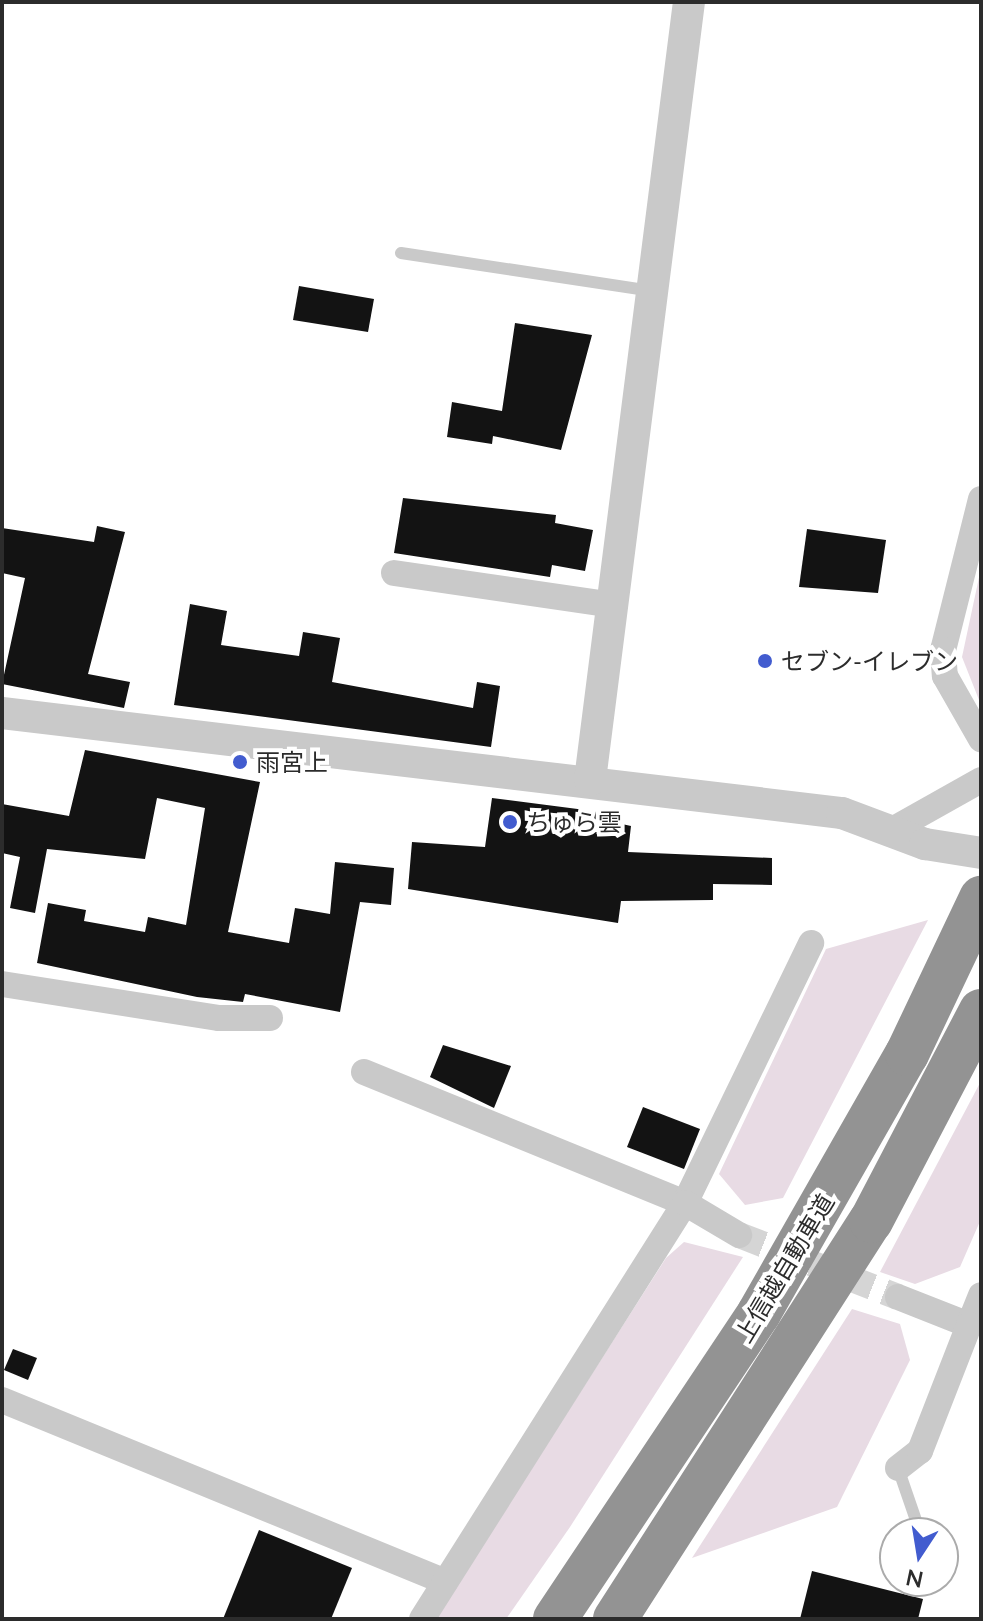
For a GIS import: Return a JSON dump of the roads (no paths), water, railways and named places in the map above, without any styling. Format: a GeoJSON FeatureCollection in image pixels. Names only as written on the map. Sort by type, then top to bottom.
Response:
{"type":"FeatureCollection","features":[{"type":"Feature","properties":{"kind":"highway","name":"上信越自動車道"},"geometry":{"type":"LineString","coordinates":[[555,1619],[759,1313],[907,1054],[976,911]]}},
{"type":"Feature","properties":{"kind":"highway","name":"上信越自動車道"},"geometry":{"type":"LineString","coordinates":[[615,1619],[863,1235],[981,1011]]}},
{"type":"Feature","properties":{"kind":"street"},"geometry":{"type":"LineString","coordinates":[[590,780],[689,2]]}},
{"type":"Feature","properties":{"kind":"street"},"geometry":{"type":"LineString","coordinates":[[981,499],[943,650],[945,676],[981,739]]}},
{"type":"Feature","properties":{"kind":"street"},"geometry":{"type":"LineString","coordinates":[[394,573],[613,605]]}},
{"type":"Feature","properties":{"kind":"street"},"geometry":{"type":"LineString","coordinates":[[2,713],[590,780],[842,813],[892,830],[981,853]]}},
{"type":"Feature","properties":{"kind":"street"},"geometry":{"type":"LineString","coordinates":[[892,830],[981,780]]}},
{"type":"Feature","properties":{"kind":"street"},"geometry":{"type":"LineString","coordinates":[[422,1619],[685,1203],[811,943]]}},
{"type":"Feature","properties":{"kind":"street"},"geometry":{"type":"LineString","coordinates":[[2,984],[219,1018],[270,1018]]}},
{"type":"Feature","properties":{"kind":"street"},"geometry":{"type":"LineString","coordinates":[[364,1072],[685,1203],[739,1235]]}},
{"type":"Feature","properties":{"kind":"street"},"geometry":{"type":"LineString","coordinates":[[898,1468],[920,1451],[981,1295]]}},
{"type":"Feature","properties":{"kind":"street"},"geometry":{"type":"LineString","coordinates":[[898,1297],[969,1325]]}},
{"type":"Feature","properties":{"kind":"street"},"geometry":{"type":"LineString","coordinates":[[2,1400],[445,1582]]}},
{"type":"Feature","properties":{"kind":"lane"},"geometry":{"type":"LineString","coordinates":[[401,253],[654,291]]}},
{"type":"Feature","properties":{"kind":"lane"},"geometry":{"type":"LineString","coordinates":[[898,1468],[915,1517]]}},
{"type":"Feature","properties":{"kind":"tunnel"},"geometry":{"type":"LineString","coordinates":[[739,1235],[898,1297]]}},
{"type":"Feature","properties":{"kind":"place","name":"セブン-イレブン"},"geometry":{"type":"Point","coordinates":[765,661]}},
{"type":"Feature","properties":{"kind":"place","name":"雨宮上"},"geometry":{"type":"Point","coordinates":[240,762]}},
{"type":"Feature","properties":{"kind":"place","name":"ちゅら雲"},"geometry":{"type":"Point","coordinates":[510,822]}}]}
